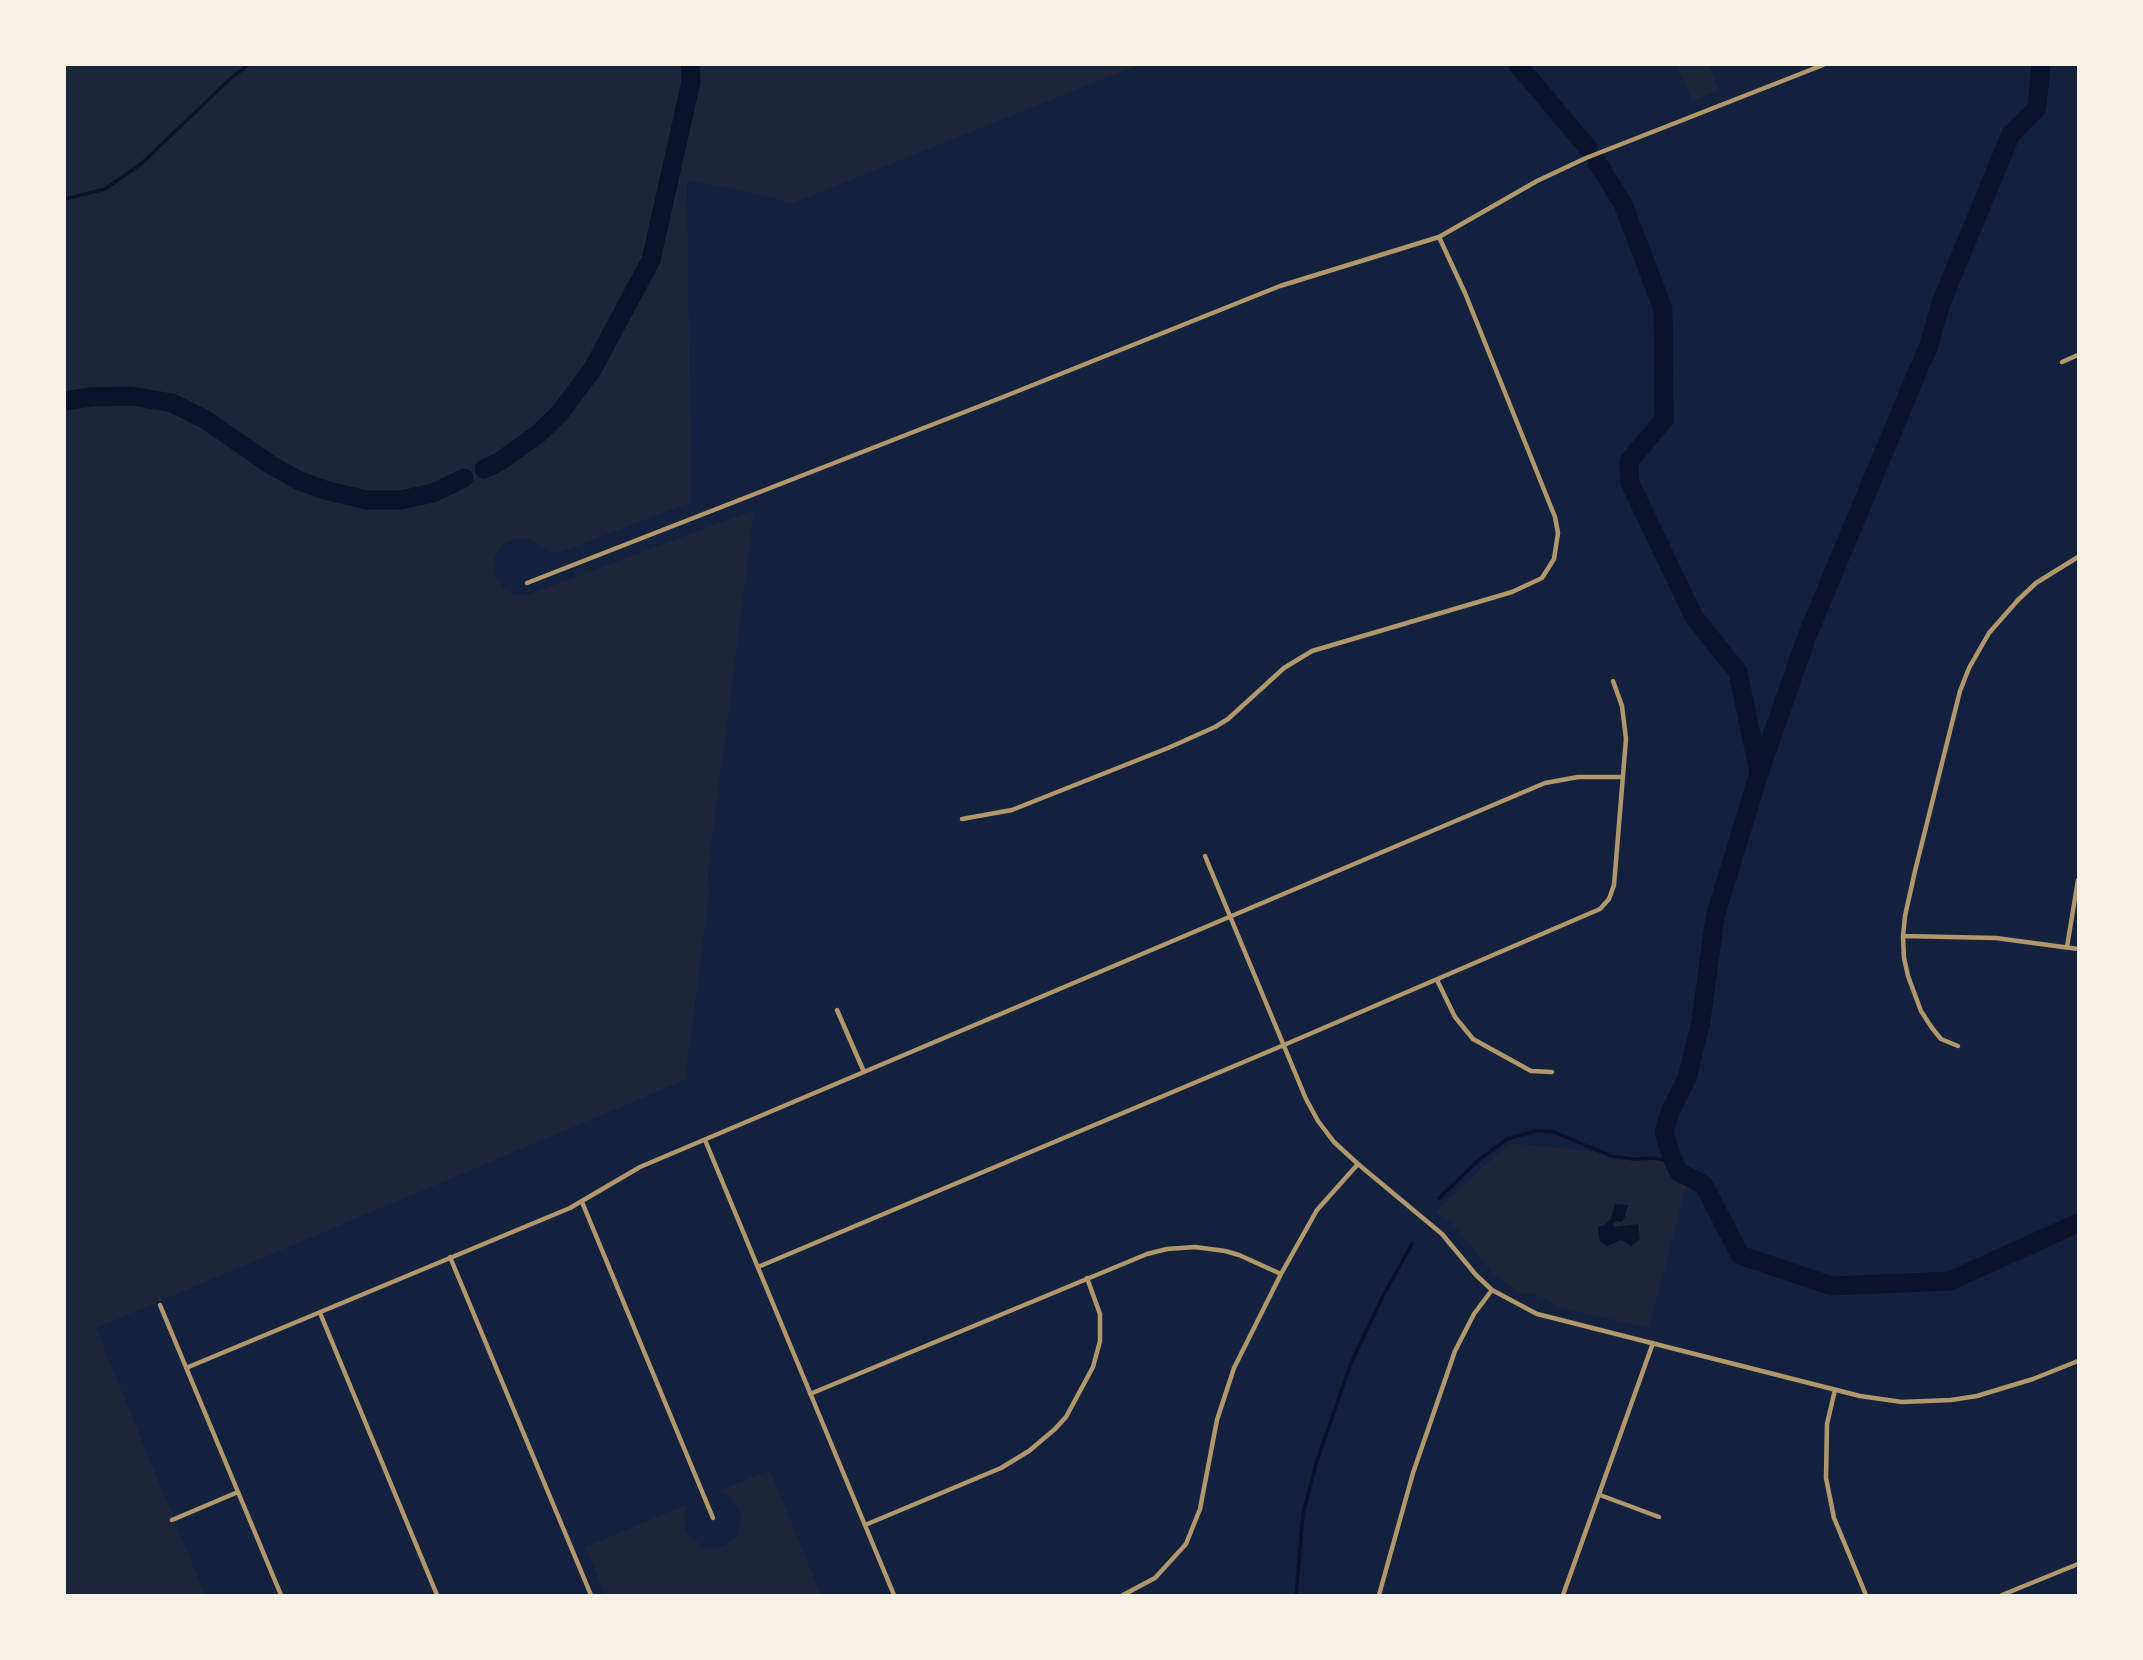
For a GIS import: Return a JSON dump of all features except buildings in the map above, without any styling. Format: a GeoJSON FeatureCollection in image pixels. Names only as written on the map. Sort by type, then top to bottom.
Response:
{"type":"FeatureCollection","features":[{"type":"Feature","properties":{"kind":"street"},"geometry":{"type":"LineString","coordinates":[[527,583],[1280,286],[1439,237],[1537,181],[1586,158],[1823,65]]}},
{"type":"Feature","properties":{"kind":"street"},"geometry":{"type":"LineString","coordinates":[[961,819],[1012,810],[1215,727],[1228,719],[1284,668],[1312,651],[1512,592],[1542,578],[1554,559],[1558,533],[1555,517],[1465,293],[1439,237]]}},
{"type":"Feature","properties":{"kind":"street"},"geometry":{"type":"LineString","coordinates":[[2062,362],[2078,355]]}},
{"type":"Feature","properties":{"kind":"street"},"geometry":{"type":"LineString","coordinates":[[1958,1046],[1941,1039],[1921,1011],[1904,958],[1905,916],[1922,845],[1960,691],[1969,668],[1989,633],[2018,600],[2036,583],[2078,557]]}},
{"type":"Feature","properties":{"kind":"street"},"geometry":{"type":"LineString","coordinates":[[758,1267],[1592,914],[1606,904],[1614,885],[1625,726],[1622,706],[1613,681]]}},
{"type":"Feature","properties":{"kind":"street"},"geometry":{"type":"LineString","coordinates":[[186,1368],[582,1202],[630,1171],[1545,783],[1578,777],[1622,777]]}},
{"type":"Feature","properties":{"kind":"street"},"geometry":{"type":"LineString","coordinates":[[1205,856],[1306,1099],[1318,1121],[1334,1142],[1358,1164],[1442,1234],[1476,1276],[1492,1290],[1537,1314],[1835,1390],[1902,1402],[1977,1396],[2078,1361]]}},
{"type":"Feature","properties":{"kind":"street"},"geometry":{"type":"LineString","coordinates":[[2067,947],[2078,880]]}},
{"type":"Feature","properties":{"kind":"street"},"geometry":{"type":"LineString","coordinates":[[1903,936],[1996,938],[2078,949]]}},
{"type":"Feature","properties":{"kind":"street"},"geometry":{"type":"LineString","coordinates":[[1437,980],[1455,1017],[1473,1039],[1531,1071],[1552,1072]]}},
{"type":"Feature","properties":{"kind":"street"},"geometry":{"type":"LineString","coordinates":[[837,1010],[864,1072]]}},
{"type":"Feature","properties":{"kind":"street"},"geometry":{"type":"LineString","coordinates":[[705,1140],[894,1595]]}},
{"type":"Feature","properties":{"kind":"street"},"geometry":{"type":"LineString","coordinates":[[1124,1595],[1156,1578],[1186,1544],[1200,1509],[1217,1420],[1234,1368],[1281,1274],[1317,1210],[1358,1164]]}},
{"type":"Feature","properties":{"kind":"street"},"geometry":{"type":"LineString","coordinates":[[582,1202],[713,1517]]}},
{"type":"Feature","properties":{"kind":"street"},"geometry":{"type":"LineString","coordinates":[[810,1394],[1147,1254],[1195,1247],[1239,1255],[1281,1274]]}},
{"type":"Feature","properties":{"kind":"street"},"geometry":{"type":"LineString","coordinates":[[450,1257],[591,1595]]}},
{"type":"Feature","properties":{"kind":"street"},"geometry":{"type":"LineString","coordinates":[[864,1525],[1001,1468],[1029,1451],[1066,1417],[1098,1354],[1100,1314],[1087,1278]]}},
{"type":"Feature","properties":{"kind":"street"},"geometry":{"type":"LineString","coordinates":[[1379,1595],[1413,1473],[1455,1351],[1474,1314],[1492,1290]]}},
{"type":"Feature","properties":{"kind":"street"},"geometry":{"type":"LineString","coordinates":[[160,1305],[281,1595]]}},
{"type":"Feature","properties":{"kind":"street"},"geometry":{"type":"LineString","coordinates":[[320,1313],[437,1595]]}},
{"type":"Feature","properties":{"kind":"street"},"geometry":{"type":"LineString","coordinates":[[1563,1595],[1653,1343]]}},
{"type":"Feature","properties":{"kind":"street"},"geometry":{"type":"LineString","coordinates":[[1835,1390],[1827,1424],[1825,1468],[1828,1492],[1835,1518],[1866,1595]]}},
{"type":"Feature","properties":{"kind":"street"},"geometry":{"type":"LineString","coordinates":[[172,1520],[238,1492]]}},
{"type":"Feature","properties":{"kind":"street"},"geometry":{"type":"LineString","coordinates":[[1600,1495],[1659,1517]]}},
{"type":"Feature","properties":{"kind":"street"},"geometry":{"type":"LineString","coordinates":[[2002,1595],[2078,1564]]}},
{"type":"Feature","properties":{"kind":"shaded area"},"geometry":{"type":"Polygon","coordinates":[[[65,65],[1138,65],[791,204],[763,195],[687,180],[691,502],[558,553],[549,552],[529,539],[515,539],[499,549],[493,566],[496,579],[505,590],[513,594],[528,595],[754,510],[708,871],[709,894],[685,1080],[96,1328],[205,1595],[65,1595],[65,65]]]}},
{"type":"Feature","properties":{"kind":"shaded area"},"geometry":{"type":"Polygon","coordinates":[[[1677,65],[1708,65],[1719,90],[1692,101],[1677,65]]]}},
{"type":"Feature","properties":{"kind":"shaded area"},"geometry":{"type":"Polygon","coordinates":[[[1509,1143],[1671,1159],[1687,1183],[1649,1328],[1562,1308],[1529,1293],[1523,1295],[1494,1275],[1451,1222],[1435,1212],[1509,1143]]]}},
{"type":"Feature","properties":{"kind":"shaded area"},"geometry":{"type":"Polygon","coordinates":[[[1615,1204],[1628,1205],[1622,1222],[1616,1221],[1613,1223],[1614,1227],[1638,1224],[1640,1239],[1631,1246],[1621,1240],[1607,1246],[1600,1242],[1598,1227],[1611,1218],[1615,1204]]]}},
{"type":"Feature","properties":{"kind":"shaded area"},"geometry":{"type":"Polygon","coordinates":[[[770,1470],[821,1595],[606,1595],[585,1547],[688,1504],[684,1515],[686,1531],[691,1537],[709,1549],[726,1545],[737,1535],[741,1519],[732,1498],[719,1491],[770,1470]]]}},
{"type":"Feature","properties":{"kind":"waterway"},"geometry":{"type":"LineString","coordinates":[[65,199],[105,189],[141,164],[248,65]]}},
{"type":"Feature","properties":{"kind":"waterway"},"geometry":{"type":"LineString","coordinates":[[484,469],[499,462],[538,434],[559,414],[592,370],[651,260],[691,82],[690,65]]}},
{"type":"Feature","properties":{"kind":"waterway"},"geometry":{"type":"LineString","coordinates":[[1518,65],[1588,148]]}},
{"type":"Feature","properties":{"kind":"waterway"},"geometry":{"type":"LineString","coordinates":[[1922,361],[1941,303],[2011,134],[2037,108],[2041,65]]}},
{"type":"Feature","properties":{"kind":"waterway"},"geometry":{"type":"LineString","coordinates":[[1597,162],[1623,204],[1663,309],[1664,420],[1629,461],[1630,483],[1694,617],[1738,672],[1759,773]]}},
{"type":"Feature","properties":{"kind":"waterway"},"geometry":{"type":"LineString","coordinates":[[1919,368],[1807,636],[1759,773],[1715,917],[1701,1021],[1687,1078],[1671,1110],[1664,1132],[1679,1172],[1704,1185],[1740,1255],[1832,1286],[1950,1281],[2078,1223]]}},
{"type":"Feature","properties":{"kind":"waterway"},"geometry":{"type":"LineString","coordinates":[[65,401],[131,396],[172,403],[206,420],[271,465],[300,481],[366,500],[401,500],[433,493],[464,478]]}},
{"type":"Feature","properties":{"kind":"waterway"},"geometry":{"type":"LineString","coordinates":[[1439,1198],[1479,1160],[1507,1139],[1535,1131],[1554,1132],[1611,1156],[1654,1158],[1676,1166]]}},
{"type":"Feature","properties":{"kind":"waterway"},"geometry":{"type":"LineString","coordinates":[[1296,1595],[1303,1514],[1316,1464],[1351,1363],[1412,1244]]}}]}
